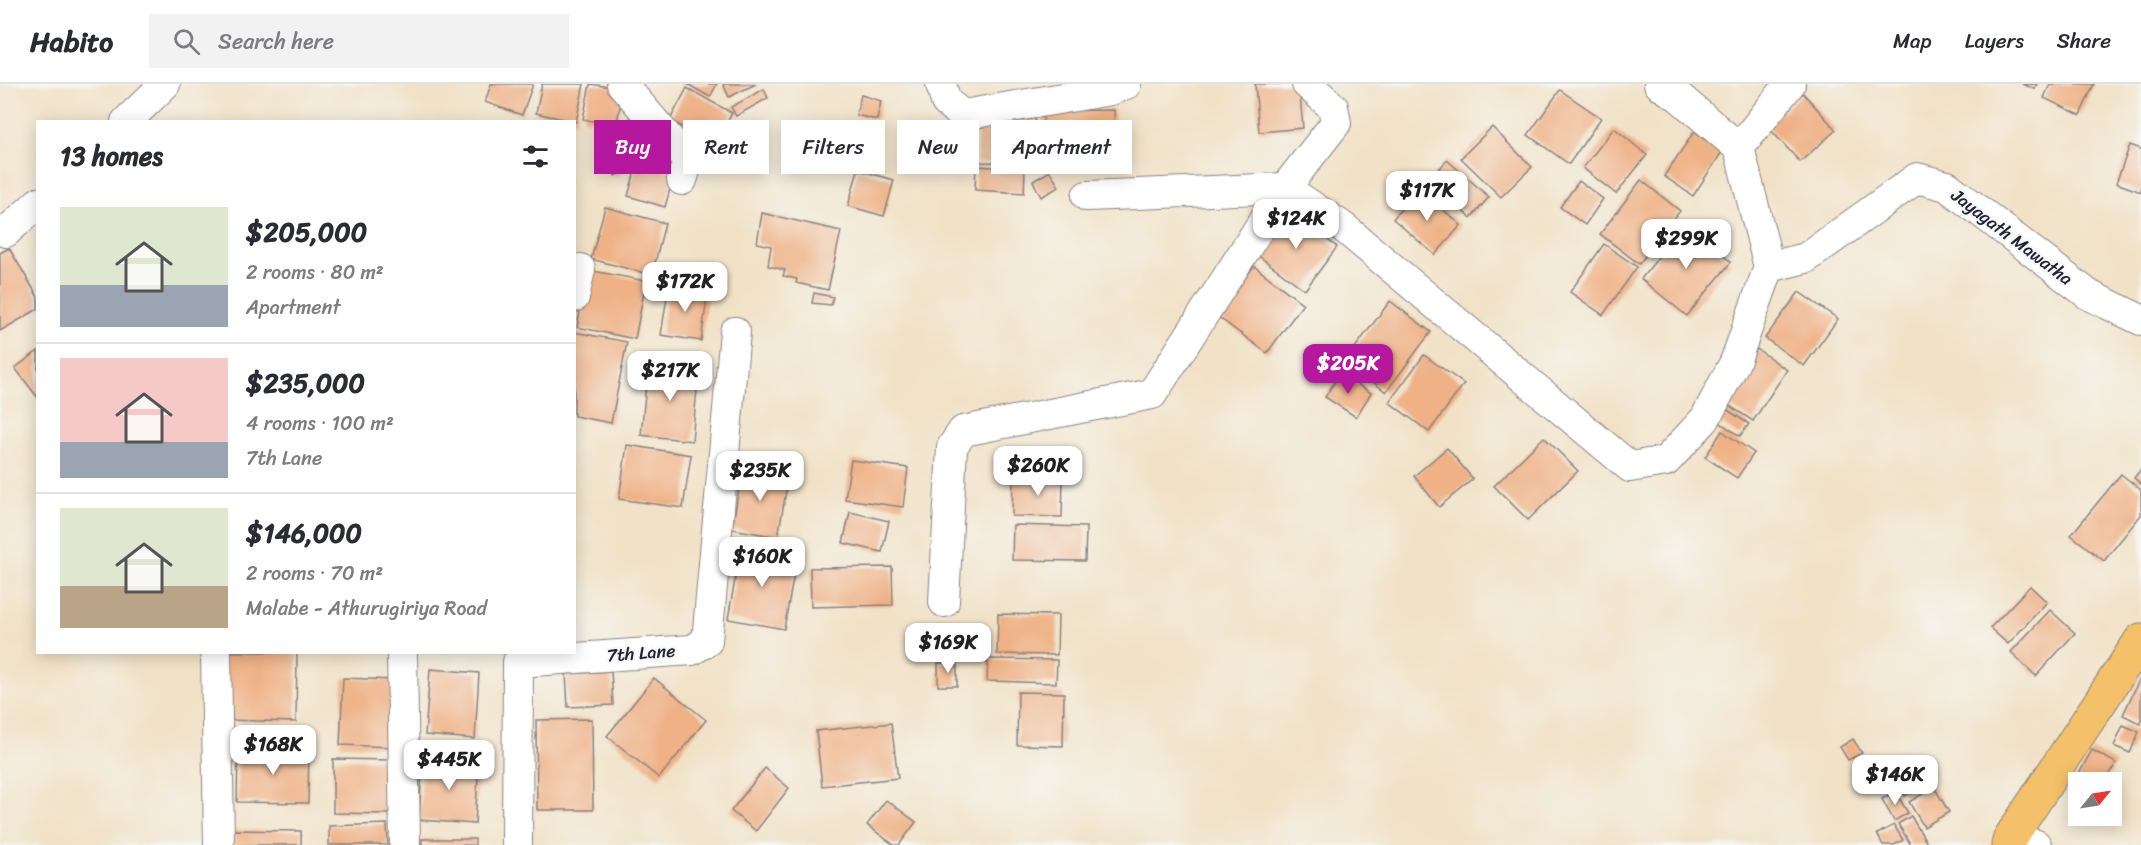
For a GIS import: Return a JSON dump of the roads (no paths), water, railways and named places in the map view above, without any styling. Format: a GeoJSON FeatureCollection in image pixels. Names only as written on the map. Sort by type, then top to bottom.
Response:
{"type":"FeatureCollection","features":[{"type":"Feature","properties":{"kind":"main road"},"geometry":{"type":"LineString","coordinates":[[2018,843],[2141,640]]}},
{"type":"Feature","properties":{"kind":"street"},"geometry":{"type":"LineString","coordinates":[[128,120],[165,84]]}},
{"type":"Feature","properties":{"kind":"street"},"geometry":{"type":"LineString","coordinates":[[622,84],[688,161],[682,180]]}},
{"type":"Feature","properties":{"kind":"street"},"geometry":{"type":"LineString","coordinates":[[941,84],[946,102],[963,115],[1111,90],[1126,84]]}},
{"type":"Feature","properties":{"kind":"street"},"geometry":{"type":"LineString","coordinates":[[944,602],[951,447],[963,431],[1152,394],[1285,188],[1336,123],[1333,107],[1307,84]]}},
{"type":"Feature","properties":{"kind":"street"},"geometry":{"type":"LineString","coordinates":[[1088,196],[1285,188],[1343,227],[1630,467],[1666,461],[1705,419],[1735,362],[1769,267],[1739,148],[1679,97],[1659,84]]}},
{"type":"Feature","properties":{"kind":"street"},"geometry":{"type":"LineString","coordinates":[[1739,148],[1790,84]]}},
{"type":"Feature","properties":{"kind":"street","name":"Jayagath Mawatha"},"geometry":{"type":"LineString","coordinates":[[1769,267],[1806,258],[1917,178],[1947,186],[2089,295],[2141,320]]}},
{"type":"Feature","properties":{"kind":"street"},"geometry":{"type":"LineString","coordinates":[[6,232],[36,205]]}},
{"type":"Feature","properties":{"kind":"street","name":"7th Lane"},"geometry":{"type":"LineString","coordinates":[[517,845],[519,657],[692,650],[707,641],[735,332]]}},
{"type":"Feature","properties":{"kind":"street"},"geometry":{"type":"LineString","coordinates":[[216,654],[219,845]]}},
{"type":"Feature","properties":{"kind":"street"},"geometry":{"type":"LineString","coordinates":[[402,654],[405,845]]}}]}
